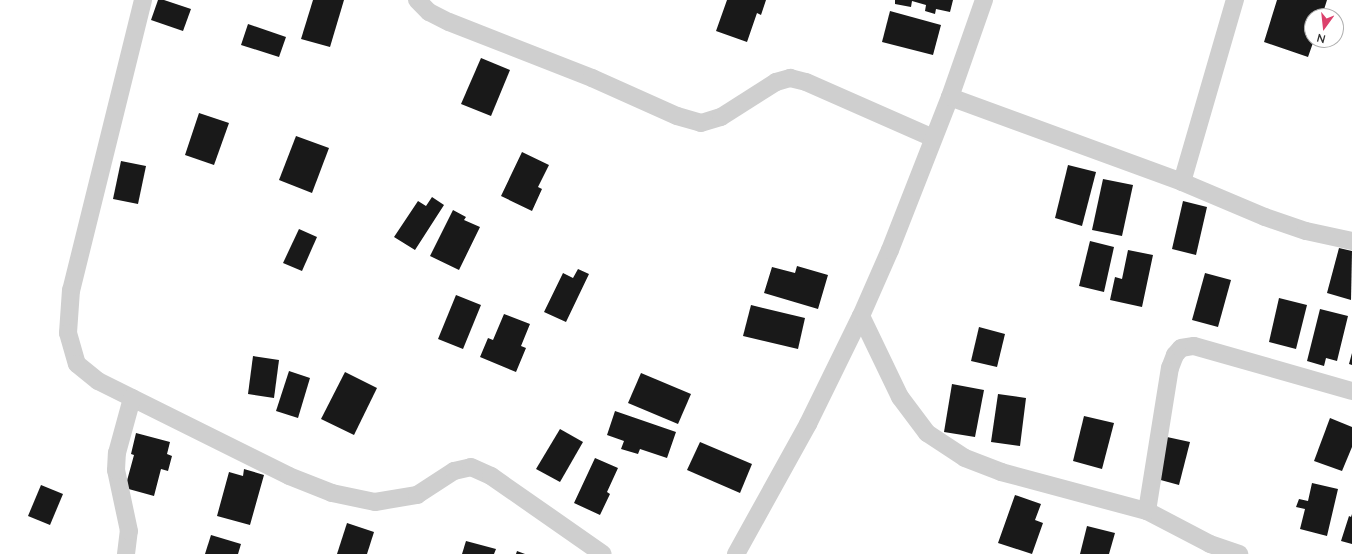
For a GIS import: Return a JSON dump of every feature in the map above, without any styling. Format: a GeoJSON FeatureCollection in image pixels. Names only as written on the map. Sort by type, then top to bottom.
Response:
{"type":"FeatureCollection","features":[{"type":"Feature","properties":{"kind":"street"},"geometry":{"type":"LineString","coordinates":[[143,0],[71,290],[68,333],[77,364],[98,381],[289,476],[332,493],[375,502],[417,495],[454,471],[471,466],[491,476],[602,554]]}},
{"type":"Feature","properties":{"kind":"street"},"geometry":{"type":"LineString","coordinates":[[417,0],[429,12],[448,22],[592,78],[677,116],[701,123],[721,117],[776,82],[790,78],[806,82],[933,138]]}},
{"type":"Feature","properties":{"kind":"street"},"geometry":{"type":"LineString","coordinates":[[736,554],[808,424],[861,316],[890,250],[950,97],[984,0]]}},
{"type":"Feature","properties":{"kind":"street"},"geometry":{"type":"LineString","coordinates":[[1182,182],[1235,0]]}},
{"type":"Feature","properties":{"kind":"street"},"geometry":{"type":"LineString","coordinates":[[950,97],[1182,182],[1265,217],[1306,230],[1352,241]]}},
{"type":"Feature","properties":{"kind":"street"},"geometry":{"type":"LineString","coordinates":[[861,316],[900,397],[927,433],[965,458],[1001,472],[1148,511],[1210,544],[1239,554]]}},
{"type":"Feature","properties":{"kind":"street"},"geometry":{"type":"LineString","coordinates":[[1148,511],[1170,368],[1175,355],[1181,348],[1194,346],[1352,391]]}},
{"type":"Feature","properties":{"kind":"street"},"geometry":{"type":"LineString","coordinates":[[126,554],[129,531],[116,470],[117,453],[132,398]]}},
{"type":"Feature","properties":{"kind":"building"},"geometry":{"type":"Polygon","coordinates":[[[158,0],[164,0],[191,9],[183,31],[151,20],[158,0]]]}},
{"type":"Feature","properties":{"kind":"building"},"geometry":{"type":"Polygon","coordinates":[[[313,0],[344,0],[330,47],[301,39],[313,0]]]}},
{"type":"Feature","properties":{"kind":"building"},"geometry":{"type":"Polygon","coordinates":[[[727,0],[766,0],[761,15],[757,13],[747,42],[716,31],[727,0]]]}},
{"type":"Feature","properties":{"kind":"building"},"geometry":{"type":"Polygon","coordinates":[[[895,0],[953,0],[950,12],[936,9],[935,14],[925,11],[926,5],[912,1],[911,7],[895,4],[895,0]]]}},
{"type":"Feature","properties":{"kind":"building"},"geometry":{"type":"Polygon","coordinates":[[[1277,0],[1327,0],[1324,8],[1304,8],[1304,48],[1311,48],[1308,57],[1264,42],[1277,0]]]}},
{"type":"Feature","properties":{"kind":"building"},"geometry":{"type":"Polygon","coordinates":[[[890,11],[941,25],[933,55],[882,42],[890,11]]]}},
{"type":"Feature","properties":{"kind":"building"},"geometry":{"type":"Polygon","coordinates":[[[248,24],[286,37],[279,57],[241,45],[248,24]]]}},
{"type":"Feature","properties":{"kind":"building"},"geometry":{"type":"Polygon","coordinates":[[[481,58],[510,70],[491,116],[461,104],[481,58]]]}},
{"type":"Feature","properties":{"kind":"building"},"geometry":{"type":"Polygon","coordinates":[[[199,113],[229,123],[214,165],[185,155],[199,113]]]}},
{"type":"Feature","properties":{"kind":"building"},"geometry":{"type":"Polygon","coordinates":[[[296,136],[329,148],[312,193],[279,180],[296,136]]]}},
{"type":"Feature","properties":{"kind":"building"},"geometry":{"type":"Polygon","coordinates":[[[522,152],[549,165],[538,187],[542,189],[532,211],[501,196],[522,152]]]}},
{"type":"Feature","properties":{"kind":"building"},"geometry":{"type":"Polygon","coordinates":[[[121,161],[146,166],[138,204],[113,199],[121,161]]]}},
{"type":"Feature","properties":{"kind":"building"},"geometry":{"type":"Polygon","coordinates":[[[1068,165],[1096,172],[1082,226],[1055,218],[1068,165]]]}},
{"type":"Feature","properties":{"kind":"building"},"geometry":{"type":"Polygon","coordinates":[[[1103,179],[1133,185],[1122,236],[1092,230],[1103,179]]]}},
{"type":"Feature","properties":{"kind":"building"},"geometry":{"type":"Polygon","coordinates":[[[432,197],[444,205],[415,250],[394,237],[418,201],[426,206],[432,197]]]}},
{"type":"Feature","properties":{"kind":"building"},"geometry":{"type":"Polygon","coordinates":[[[1183,201],[1207,207],[1196,255],[1172,249],[1183,201]]]}},
{"type":"Feature","properties":{"kind":"building"},"geometry":{"type":"Polygon","coordinates":[[[453,210],[466,217],[464,220],[480,227],[459,270],[430,256],[453,210]]]}},
{"type":"Feature","properties":{"kind":"building"},"geometry":{"type":"Polygon","coordinates":[[[299,229],[317,237],[302,271],[283,263],[299,229]]]}},
{"type":"Feature","properties":{"kind":"building"},"geometry":{"type":"Polygon","coordinates":[[[1090,241],[1114,247],[1104,292],[1079,286],[1090,241]]]}},
{"type":"Feature","properties":{"kind":"building"},"geometry":{"type":"Polygon","coordinates":[[[1339,248],[1352,251],[1351,300],[1327,293],[1339,248]]]}},
{"type":"Feature","properties":{"kind":"building"},"geometry":{"type":"Polygon","coordinates":[[[1128,250],[1153,255],[1142,307],[1110,300],[1115,277],[1122,279],[1128,250]]]}},
{"type":"Feature","properties":{"kind":"building"},"geometry":{"type":"Polygon","coordinates":[[[797,266],[828,275],[818,309],[764,293],[772,267],[795,273],[797,266]]]}},
{"type":"Feature","properties":{"kind":"building"},"geometry":{"type":"Polygon","coordinates":[[[578,269],[589,274],[566,322],[544,312],[563,273],[573,278],[578,269]]]}},
{"type":"Feature","properties":{"kind":"building"},"geometry":{"type":"Polygon","coordinates":[[[1205,273],[1231,280],[1218,327],[1192,320],[1205,273]]]}},
{"type":"Feature","properties":{"kind":"building"},"geometry":{"type":"Polygon","coordinates":[[[456,295],[481,305],[463,349],[438,339],[456,295]]]}},
{"type":"Feature","properties":{"kind":"building"},"geometry":{"type":"Polygon","coordinates":[[[1279,298],[1307,305],[1296,349],[1269,342],[1279,298]]]}},
{"type":"Feature","properties":{"kind":"building"},"geometry":{"type":"Polygon","coordinates":[[[751,305],[805,318],[798,349],[743,336],[751,305]]]}},
{"type":"Feature","properties":{"kind":"building"},"geometry":{"type":"Polygon","coordinates":[[[1320,309],[1348,316],[1337,361],[1326,358],[1324,366],[1307,361],[1320,309]]]}},
{"type":"Feature","properties":{"kind":"building"},"geometry":{"type":"Polygon","coordinates":[[[504,314],[530,324],[521,346],[526,348],[516,372],[480,357],[488,338],[493,340],[504,314]]]}},
{"type":"Feature","properties":{"kind":"building"},"geometry":{"type":"Polygon","coordinates":[[[979,327],[1005,334],[997,367],[971,361],[979,327]]]}},
{"type":"Feature","properties":{"kind":"building"},"geometry":{"type":"Polygon","coordinates":[[[1352,353],[1352,365],[1349,364],[1352,353]]]}},
{"type":"Feature","properties":{"kind":"building"},"geometry":{"type":"Polygon","coordinates":[[[253,356],[279,360],[274,398],[248,394],[253,356]]]}},
{"type":"Feature","properties":{"kind":"building"},"geometry":{"type":"Polygon","coordinates":[[[289,371],[310,378],[298,418],[276,411],[289,371]]]}},
{"type":"Feature","properties":{"kind":"building"},"geometry":{"type":"Polygon","coordinates":[[[345,372],[377,388],[354,435],[321,419],[345,372]]]}},
{"type":"Feature","properties":{"kind":"building"},"geometry":{"type":"Polygon","coordinates":[[[641,373],[691,394],[678,424],[628,403],[641,373]]]}},
{"type":"Feature","properties":{"kind":"building"},"geometry":{"type":"Polygon","coordinates":[[[952,384],[984,390],[975,437],[944,432],[952,384]]]}},
{"type":"Feature","properties":{"kind":"building"},"geometry":{"type":"Polygon","coordinates":[[[998,394],[1026,398],[1020,446],[991,442],[998,394]]]}},
{"type":"Feature","properties":{"kind":"building"},"geometry":{"type":"Polygon","coordinates":[[[615,411],[676,432],[667,458],[640,449],[638,454],[621,449],[624,441],[607,435],[615,411]]]}},
{"type":"Feature","properties":{"kind":"building"},"geometry":{"type":"Polygon","coordinates":[[[1084,416],[1114,423],[1102,469],[1073,461],[1084,416]]]}},
{"type":"Feature","properties":{"kind":"building"},"geometry":{"type":"Polygon","coordinates":[[[1330,418],[1352,427],[1352,447],[1342,471],[1314,461],[1330,418]]]}},
{"type":"Feature","properties":{"kind":"building"},"geometry":{"type":"Polygon","coordinates":[[[560,429],[583,442],[560,482],[536,469],[560,429]]]}},
{"type":"Feature","properties":{"kind":"building"},"geometry":{"type":"Polygon","coordinates":[[[136,433],[170,442],[167,454],[172,456],[168,471],[161,469],[154,496],[125,488],[134,455],[131,454],[136,433]]]}},
{"type":"Feature","properties":{"kind":"building"},"geometry":{"type":"Polygon","coordinates":[[[1167,437],[1190,442],[1179,485],[1157,479],[1167,437]]]}},
{"type":"Feature","properties":{"kind":"building"},"geometry":{"type":"Polygon","coordinates":[[[700,442],[752,464],[740,493],[687,470],[700,442]]]}},
{"type":"Feature","properties":{"kind":"building"},"geometry":{"type":"Polygon","coordinates":[[[595,458],[618,468],[607,492],[610,494],[600,515],[574,503],[595,458]]]}},
{"type":"Feature","properties":{"kind":"building"},"geometry":{"type":"Polygon","coordinates":[[[244,469],[264,475],[250,525],[217,516],[229,472],[243,476],[244,469]]]}},
{"type":"Feature","properties":{"kind":"building"},"geometry":{"type":"Polygon","coordinates":[[[1312,483],[1338,489],[1327,536],[1300,529],[1305,509],[1296,507],[1299,499],[1308,501],[1312,483]]]}},
{"type":"Feature","properties":{"kind":"building"},"geometry":{"type":"Polygon","coordinates":[[[41,485],[63,494],[50,525],[28,516],[41,485]]]}},
{"type":"Feature","properties":{"kind":"building"},"geometry":{"type":"Polygon","coordinates":[[[1015,495],[1041,504],[1035,520],[1043,523],[1032,554],[998,543],[1015,495]]]}},
{"type":"Feature","properties":{"kind":"building"},"geometry":{"type":"Polygon","coordinates":[[[1352,514],[1352,544],[1341,541],[1349,516],[1351,517],[1352,514]]]}},
{"type":"Feature","properties":{"kind":"building"},"geometry":{"type":"Polygon","coordinates":[[[347,523],[374,532],[367,554],[337,554],[347,523]]]}},
{"type":"Feature","properties":{"kind":"building"},"geometry":{"type":"Polygon","coordinates":[[[1087,526],[1115,533],[1109,554],[1080,554],[1087,526]]]}},
{"type":"Feature","properties":{"kind":"building"},"geometry":{"type":"Polygon","coordinates":[[[211,535],[241,544],[238,554],[205,554],[211,535]]]}},
{"type":"Feature","properties":{"kind":"building"},"geometry":{"type":"Polygon","coordinates":[[[466,541],[496,549],[494,554],[462,554],[466,541]]]}},
{"type":"Feature","properties":{"kind":"building"},"geometry":{"type":"Polygon","coordinates":[[[517,551],[525,554],[516,554],[517,551]]]}}]}
